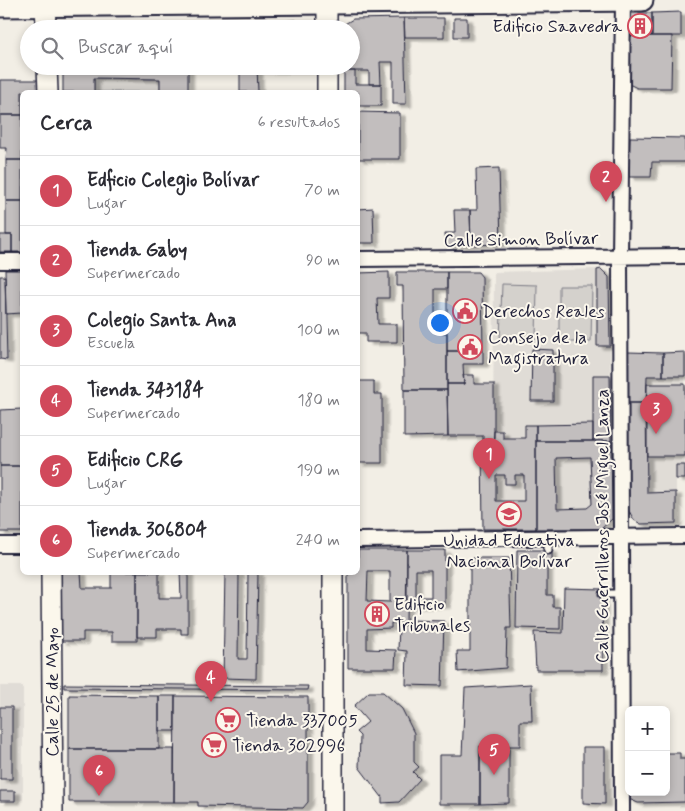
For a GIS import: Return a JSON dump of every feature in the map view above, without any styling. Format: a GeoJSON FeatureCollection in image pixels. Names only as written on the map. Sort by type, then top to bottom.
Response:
{"type":"FeatureCollection","features":[{"type":"Feature","properties":{"kind":"main road"},"geometry":{"type":"LineString","coordinates":[[0,6],[45,3],[642,0]]}},
{"type":"Feature","properties":{"kind":"main road"},"geometry":{"type":"LineString","coordinates":[[327,2],[327,20]]}},
{"type":"Feature","properties":{"kind":"main road"},"geometry":{"type":"LineString","coordinates":[[45,3],[46,20]]}},
{"type":"Feature","properties":{"kind":"main road"},"geometry":{"type":"LineString","coordinates":[[47,75],[48,90]]}},
{"type":"Feature","properties":{"kind":"main road"},"geometry":{"type":"LineString","coordinates":[[327,75],[327,90]]}},
{"type":"Feature","properties":{"kind":"main road","name":"Calle 25 de Mayo"},"geometry":{"type":"LineString","coordinates":[[51,575],[53,811]]}},
{"type":"Feature","properties":{"kind":"main road"},"geometry":{"type":"LineString","coordinates":[[333,575],[333,811]]}},
{"type":"Feature","properties":{"kind":"street","name":"Calle Guerrilleros José Miguel Lanza"},"geometry":{"type":"LineString","coordinates":[[622,811],[620,256],[623,0]]}},
{"type":"Feature","properties":{"kind":"street","name":"Calle Simon Bolívar"},"geometry":{"type":"LineString","coordinates":[[360,259],[685,256]]}},
{"type":"Feature","properties":{"kind":"street"},"geometry":{"type":"LineString","coordinates":[[0,261],[20,261]]}},
{"type":"Feature","properties":{"kind":"street"},"geometry":{"type":"LineString","coordinates":[[360,540],[548,544],[621,537],[685,536]]}},
{"type":"Feature","properties":{"kind":"street"},"geometry":{"type":"LineString","coordinates":[[0,546],[20,545]]}},
{"type":"Feature","properties":{"kind":"lane"},"geometry":{"type":"LineString","coordinates":[[602,594],[621,594]]}},
{"type":"Feature","properties":{"kind":"shaded area"},"geometry":{"type":"Polygon","coordinates":[[[94,78],[160,79],[160,90],[94,90],[94,78]]]}},
{"type":"Feature","properties":{"kind":"shaded area"},"geometry":{"type":"Polygon","coordinates":[[[601,269],[609,277],[612,519],[601,529],[483,529],[482,446],[493,446],[494,272],[601,269]]]}},
{"type":"Feature","properties":{"kind":"shaded area"},"geometry":{"type":"Polygon","coordinates":[[[502,284],[537,285],[536,340],[500,340],[502,284]]]}},
{"type":"Feature","properties":{"kind":"shaded area"},"geometry":{"type":"Polygon","coordinates":[[[559,286],[592,286],[591,342],[559,342],[559,286]]]}},
{"type":"Feature","properties":{"kind":"shaded area"},"geometry":{"type":"Polygon","coordinates":[[[685,352],[685,465],[676,465],[676,523],[641,524],[634,520],[628,509],[628,403],[646,403],[647,376],[663,376],[663,353],[685,352]]]}},
{"type":"Feature","properties":{"kind":"shaded area"},"geometry":{"type":"Polygon","coordinates":[[[0,686],[23,686],[23,800],[0,801],[0,686]]]}},
{"type":"Feature","properties":{"kind":"building"},"geometry":{"type":"Polygon","coordinates":[[[681,12],[681,36],[652,36],[652,13],[681,12]]]}},
{"type":"Feature","properties":{"kind":"building","name":"Edificio Saavedra"},"geometry":{"type":"Polygon","coordinates":[[[631,13],[652,13],[652,36],[627,36],[628,16],[631,13]]]}},
{"type":"Feature","properties":{"kind":"building"},"geometry":{"type":"Polygon","coordinates":[[[404,18],[444,18],[444,37],[405,37],[404,18]]]}},
{"type":"Feature","properties":{"kind":"building"},"geometry":{"type":"Polygon","coordinates":[[[404,18],[406,104],[393,104],[393,62],[380,62],[381,84],[369,84],[369,71],[360,71],[360,20],[351,20],[404,18]]]}},
{"type":"Feature","properties":{"kind":"building"},"geometry":{"type":"Polygon","coordinates":[[[454,18],[467,18],[467,37],[454,37],[454,18]]]}},
{"type":"Feature","properties":{"kind":"building"},"geometry":{"type":"Polygon","coordinates":[[[627,36],[672,36],[671,88],[637,88],[627,83],[627,36]]]}},
{"type":"Feature","properties":{"kind":"building"},"geometry":{"type":"Polygon","coordinates":[[[63,75],[188,75],[188,90],[160,90],[160,79],[94,78],[94,90],[63,90],[63,75]]]}},
{"type":"Feature","properties":{"kind":"building"},"geometry":{"type":"Polygon","coordinates":[[[240,75],[257,75],[258,90],[240,90],[240,75]]]}},
{"type":"Feature","properties":{"kind":"building"},"geometry":{"type":"Polygon","coordinates":[[[344,75],[355,75],[355,84],[381,84],[381,106],[360,106],[360,90],[344,90],[344,75]]]}},
{"type":"Feature","properties":{"kind":"building"},"geometry":{"type":"Polygon","coordinates":[[[0,80],[39,80],[39,90],[20,90],[20,115],[0,115],[0,80]]]}},
{"type":"Feature","properties":{"kind":"building"},"geometry":{"type":"Polygon","coordinates":[[[360,112],[400,113],[400,159],[360,159],[360,112]]]}},
{"type":"Feature","properties":{"kind":"building"},"geometry":{"type":"Polygon","coordinates":[[[0,115],[20,115],[20,160],[6,160],[7,148],[0,148],[0,115]]]}},
{"type":"Feature","properties":{"kind":"building"},"geometry":{"type":"Polygon","coordinates":[[[630,137],[685,138],[685,162],[652,162],[651,177],[629,177],[630,137]]]}},
{"type":"Feature","properties":{"kind":"building"},"geometry":{"type":"Polygon","coordinates":[[[6,160],[20,160],[20,201],[6,201],[6,160]]]}},
{"type":"Feature","properties":{"kind":"building"},"geometry":{"type":"Polygon","coordinates":[[[499,168],[501,244],[471,245],[470,210],[477,210],[476,169],[499,168]]]}},
{"type":"Feature","properties":{"kind":"building"},"geometry":{"type":"Polygon","coordinates":[[[6,201],[20,201],[20,252],[12,252],[12,235],[6,235],[6,201]]]}},
{"type":"Feature","properties":{"kind":"building"},"geometry":{"type":"Polygon","coordinates":[[[373,208],[374,243],[360,243],[360,209],[373,208]]]}},
{"type":"Feature","properties":{"kind":"building"},"geometry":{"type":"Polygon","coordinates":[[[454,210],[470,210],[471,245],[446,246],[445,233],[455,233],[454,210]]]}},
{"type":"Feature","properties":{"kind":"building"},"geometry":{"type":"Polygon","coordinates":[[[0,235],[12,235],[12,252],[0,252],[0,235]]]}},
{"type":"Feature","properties":{"kind":"building"},"geometry":{"type":"Polygon","coordinates":[[[601,269],[609,277],[610,346],[597,346],[597,270],[601,269]]]}},
{"type":"Feature","properties":{"kind":"building"},"geometry":{"type":"Polygon","coordinates":[[[5,270],[20,270],[20,313],[6,314],[5,270]]]}},
{"type":"Feature","properties":{"kind":"building"},"geometry":{"type":"Polygon","coordinates":[[[389,272],[389,298],[377,298],[378,324],[397,324],[397,342],[366,342],[366,333],[360,333],[360,273],[389,272]]]}},
{"type":"Feature","properties":{"kind":"building"},"geometry":{"type":"Polygon","coordinates":[[[397,272],[447,272],[447,289],[435,289],[435,333],[447,333],[447,390],[404,390],[403,286],[397,286],[397,272]]]}},
{"type":"Feature","properties":{"kind":"building","name":"Derechos Reales"},"geometry":{"type":"Polygon","coordinates":[[[447,272],[478,272],[482,277],[483,351],[447,351],[447,272]]]}},
{"type":"Feature","properties":{"kind":"building"},"geometry":{"type":"Polygon","coordinates":[[[0,276],[5,276],[7,360],[0,359],[0,276]]]}},
{"type":"Feature","properties":{"kind":"building"},"geometry":{"type":"Polygon","coordinates":[[[532,349],[553,350],[553,401],[531,401],[532,349]]]}},
{"type":"Feature","properties":{"kind":"building","name":"Consejo de la Magistratura"},"geometry":{"type":"Polygon","coordinates":[[[447,351],[483,351],[483,364],[463,364],[464,384],[447,384],[447,351]]]}},
{"type":"Feature","properties":{"kind":"building"},"geometry":{"type":"Polygon","coordinates":[[[628,352],[663,353],[663,376],[647,376],[646,403],[628,403],[628,352]]]}},
{"type":"Feature","properties":{"kind":"building"},"geometry":{"type":"Polygon","coordinates":[[[685,352],[685,376],[663,376],[663,353],[685,352]]]}},
{"type":"Feature","properties":{"kind":"building"},"geometry":{"type":"Polygon","coordinates":[[[463,375],[474,375],[474,384],[494,384],[494,440],[483,440],[483,436],[448,436],[447,384],[464,384],[463,375]]]}},
{"type":"Feature","properties":{"kind":"building"},"geometry":{"type":"Polygon","coordinates":[[[593,375],[610,375],[611,441],[593,441],[593,375]]]}},
{"type":"Feature","properties":{"kind":"building"},"geometry":{"type":"Polygon","coordinates":[[[360,381],[374,381],[374,394],[382,394],[382,463],[360,463],[360,381]]]}},
{"type":"Feature","properties":{"kind":"building"},"geometry":{"type":"Polygon","coordinates":[[[647,384],[685,384],[685,456],[647,456],[647,384]]]}},
{"type":"Feature","properties":{"kind":"building"},"geometry":{"type":"Polygon","coordinates":[[[404,390],[447,390],[448,436],[404,437],[404,390]]]}},
{"type":"Feature","properties":{"kind":"building"},"geometry":{"type":"Polygon","coordinates":[[[628,403],[646,403],[647,493],[676,492],[676,523],[641,524],[634,520],[628,509],[628,403]]]}},
{"type":"Feature","properties":{"kind":"building"},"geometry":{"type":"Polygon","coordinates":[[[20,409],[20,466],[0,466],[0,410],[20,409]]]}},
{"type":"Feature","properties":{"kind":"building"},"geometry":{"type":"Polygon","coordinates":[[[593,424],[593,441],[536,441],[536,425],[593,424]]]}},
{"type":"Feature","properties":{"kind":"building"},"geometry":{"type":"Polygon","coordinates":[[[525,425],[536,425],[536,529],[483,529],[482,446],[493,446],[494,431],[503,431],[503,438],[525,438],[525,425]],[[496,475],[496,501],[524,501],[524,475],[515,475],[515,484],[505,484],[505,475],[496,475]]]}},
{"type":"Feature","properties":{"kind":"building"},"geometry":{"type":"Polygon","coordinates":[[[536,441],[611,441],[612,519],[601,529],[536,529],[536,441]],[[590,457],[556,458],[557,509],[587,508],[592,504],[590,457]]]}},
{"type":"Feature","properties":{"kind":"building"},"geometry":{"type":"Polygon","coordinates":[[[676,465],[685,465],[685,479],[676,479],[676,465]]]}},
{"type":"Feature","properties":{"kind":"building"},"geometry":{"type":"Polygon","coordinates":[[[0,466],[20,466],[20,532],[0,532],[0,466]]]}},
{"type":"Feature","properties":{"kind":"building","name":"Edificio Tribunales"},"geometry":{"type":"Polygon","coordinates":[[[360,550],[407,550],[406,623],[391,623],[391,628],[367,629],[367,649],[396,650],[395,668],[348,668],[348,575],[360,575],[360,550]],[[368,571],[367,601],[390,602],[390,571],[368,571]]]}},
{"type":"Feature","properties":{"kind":"building"},"geometry":{"type":"Polygon","coordinates":[[[407,550],[445,550],[445,605],[407,606],[407,550]],[[416,570],[416,597],[431,597],[431,570],[416,570]]]}},
{"type":"Feature","properties":{"kind":"building"},"geometry":{"type":"Polygon","coordinates":[[[517,550],[552,550],[552,566],[547,566],[547,595],[553,595],[553,607],[560,607],[560,629],[516,628],[517,550]]]}},
{"type":"Feature","properties":{"kind":"building"},"geometry":{"type":"Polygon","coordinates":[[[470,558],[509,558],[511,628],[507,628],[506,668],[458,672],[457,651],[470,651],[470,558]]]}},
{"type":"Feature","properties":{"kind":"building"},"geometry":{"type":"Polygon","coordinates":[[[60,575],[81,575],[82,588],[111,588],[111,575],[137,575],[137,641],[112,641],[112,632],[83,632],[83,641],[61,641],[60,575]]]}},
{"type":"Feature","properties":{"kind":"building"},"geometry":{"type":"Polygon","coordinates":[[[137,575],[159,575],[159,598],[181,598],[180,575],[188,575],[188,634],[181,634],[181,629],[157,629],[157,637],[137,637],[137,575]]]}},
{"type":"Feature","properties":{"kind":"building"},"geometry":{"type":"Polygon","coordinates":[[[225,575],[239,575],[238,659],[247,659],[248,575],[258,575],[256,679],[223,678],[225,575]]]}},
{"type":"Feature","properties":{"kind":"building"},"geometry":{"type":"Polygon","coordinates":[[[564,588],[602,589],[603,670],[536,670],[534,632],[563,633],[564,588]]]}},
{"type":"Feature","properties":{"kind":"building"},"geometry":{"type":"Polygon","coordinates":[[[411,620],[444,621],[442,686],[406,685],[407,651],[398,650],[399,625],[411,626],[411,620]]]}},
{"type":"Feature","properties":{"kind":"building"},"geometry":{"type":"Polygon","coordinates":[[[64,684],[308,686],[307,690],[64,688],[64,684]]]}},
{"type":"Feature","properties":{"kind":"building"},"geometry":{"type":"Polygon","coordinates":[[[531,684],[532,721],[520,721],[520,746],[480,746],[480,804],[439,804],[439,755],[462,755],[465,688],[531,684]]]}},
{"type":"Feature","properties":{"kind":"building"},"geometry":{"type":"Polygon","coordinates":[[[369,692],[383,692],[402,709],[414,733],[414,762],[419,767],[413,772],[420,779],[399,802],[382,803],[382,797],[359,767],[360,736],[356,732],[368,722],[354,706],[369,692]]]}},
{"type":"Feature","properties":{"kind":"building"},"geometry":{"type":"Polygon","coordinates":[[[69,695],[159,696],[159,749],[69,749],[69,695]]]}},
{"type":"Feature","properties":{"kind":"building"},"geometry":{"type":"Polygon","coordinates":[[[159,696],[175,696],[175,731],[159,731],[159,696]]]}},
{"type":"Feature","properties":{"kind":"building"},"geometry":{"type":"Polygon","coordinates":[[[175,696],[308,697],[308,802],[303,808],[198,806],[198,802],[174,802],[175,696]]]}},
{"type":"Feature","properties":{"kind":"building"},"geometry":{"type":"Polygon","coordinates":[[[0,707],[12,707],[12,779],[0,779],[0,707]]]}},
{"type":"Feature","properties":{"kind":"building"},"geometry":{"type":"Polygon","coordinates":[[[480,746],[509,746],[509,803],[480,804],[480,746]]]}},
{"type":"Feature","properties":{"kind":"building"},"geometry":{"type":"Polygon","coordinates":[[[583,747],[605,747],[605,804],[583,803],[583,747]]]}},
{"type":"Feature","properties":{"kind":"building"},"geometry":{"type":"Polygon","coordinates":[[[69,749],[174,749],[174,802],[69,802],[69,749]]]}},
{"type":"Feature","properties":{"kind":"building"},"geometry":{"type":"Polygon","coordinates":[[[670,753],[680,753],[680,759],[685,759],[685,802],[638,803],[627,796],[670,796],[670,753]]]}},
{"type":"Feature","properties":{"kind":"building"},"geometry":{"type":"Polygon","coordinates":[[[0,791],[15,791],[15,801],[0,801],[0,791]]]}},
{"type":"Feature","properties":{"kind":"place","name":"Edificio Saavedra"},"geometry":{"type":"Point","coordinates":[640,26]}},
{"type":"Feature","properties":{"kind":"place","name":"Tienda Gaby"},"geometry":{"type":"Point","coordinates":[606,202]}},
{"type":"Feature","properties":{"kind":"place","name":"Derechos Reales"},"geometry":{"type":"Point","coordinates":[465,311]}},
{"type":"Feature","properties":{"kind":"place","name":"Consejo de la Magistratura"},"geometry":{"type":"Point","coordinates":[470,347]}},
{"type":"Feature","properties":{"kind":"place","name":"Colegio Santa Ana"},"geometry":{"type":"Point","coordinates":[656,434]}},
{"type":"Feature","properties":{"kind":"place","name":"Edficio Colegio Bolívar"},"geometry":{"type":"Point","coordinates":[489,479]}},
{"type":"Feature","properties":{"kind":"place","name":"Unidad Educativa Nacional Bolívar"},"geometry":{"type":"Point","coordinates":[509,514]}},
{"type":"Feature","properties":{"kind":"place","name":"Edificio Tribunales"},"geometry":{"type":"Point","coordinates":[377,614]}},
{"type":"Feature","properties":{"kind":"place","name":"Tienda 343184"},"geometry":{"type":"Point","coordinates":[211,702]}},
{"type":"Feature","properties":{"kind":"place","name":"Tienda 337005"},"geometry":{"type":"Point","coordinates":[228,720]}},
{"type":"Feature","properties":{"kind":"place","name":"Tienda 302996"},"geometry":{"type":"Point","coordinates":[214,745]}},
{"type":"Feature","properties":{"kind":"place","name":"Edificio CRG"},"geometry":{"type":"Point","coordinates":[494,775]}},
{"type":"Feature","properties":{"kind":"place","name":"Tienda 306804"},"geometry":{"type":"Point","coordinates":[99,796]}}]}
